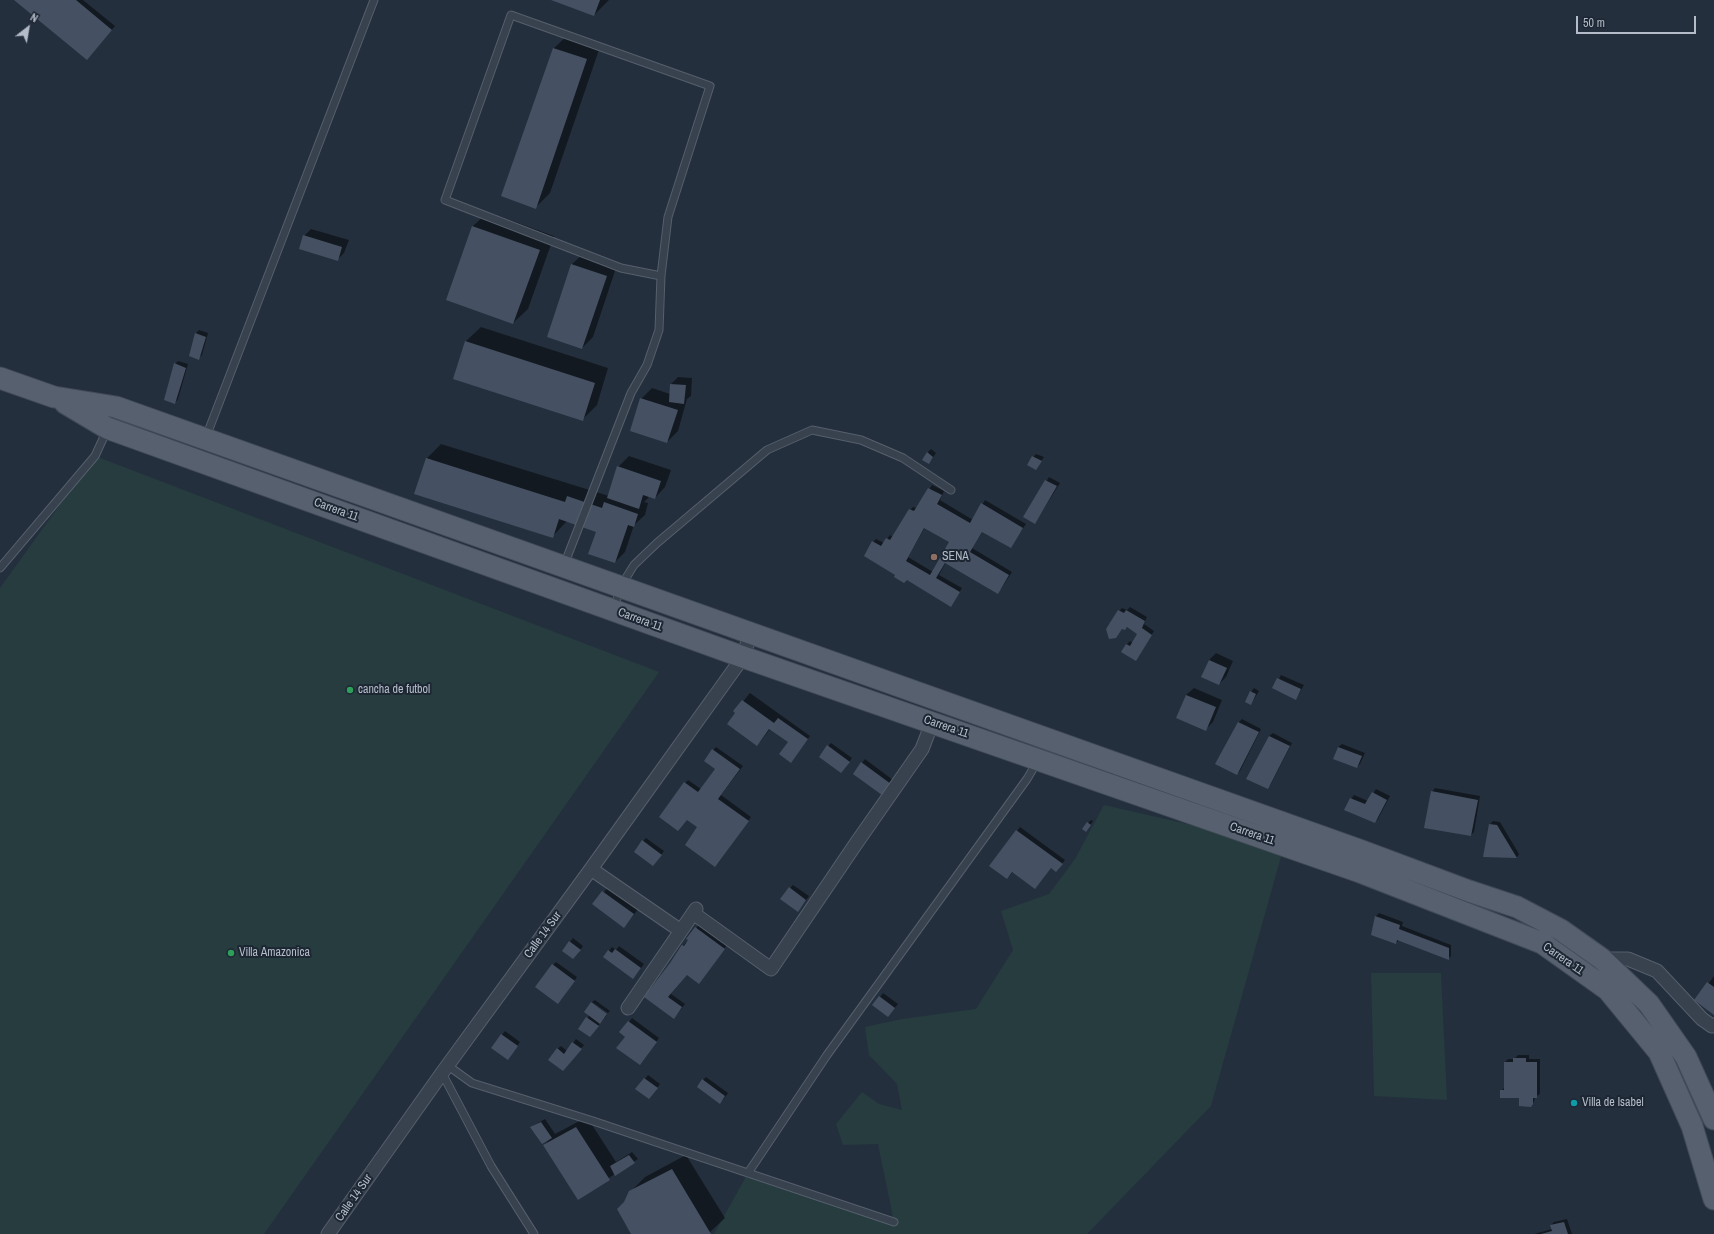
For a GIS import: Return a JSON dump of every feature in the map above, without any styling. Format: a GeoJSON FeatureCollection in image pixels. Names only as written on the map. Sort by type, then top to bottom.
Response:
{"type":"FeatureCollection","features":[{"type":"Feature","properties":{"kind":"main road","name":"Carrera 11"},"geometry":{"type":"LineString","coordinates":[[0,378],[112,417],[613,610],[743,657],[1360,872],[1542,943],[1608,990],[1659,1052],[1692,1126],[1714,1199]]}},
{"type":"Feature","properties":{"kind":"main road","name":"Carrera 11"},"geometry":{"type":"LineString","coordinates":[[112,417],[205,439],[751,632],[1517,907],[1561,930],[1602,959],[1649,1004],[1686,1057],[1714,1119]]}},
{"type":"Feature","properties":{"kind":"street","name":"Calle 14 Sur"},"geometry":{"type":"LineString","coordinates":[[328,1234],[445,1069],[743,657],[751,632]]}},
{"type":"Feature","properties":{"kind":"street"},"geometry":{"type":"LineString","coordinates":[[628,1008],[694,911],[771,969],[922,749],[932,723]]}},
{"type":"Feature","properties":{"kind":"street"},"geometry":{"type":"LineString","coordinates":[[591,869],[681,930]]}},
{"type":"Feature","properties":{"kind":"street"},"geometry":{"type":"LineString","coordinates":[[1602,959],[1628,959],[1657,971],[1702,1019],[1713,1025]]}},
{"type":"Feature","properties":{"kind":"lane"},"geometry":{"type":"LineString","coordinates":[[205,439],[374,0]]}},
{"type":"Feature","properties":{"kind":"lane"},"geometry":{"type":"LineString","coordinates":[[564,566],[631,393],[647,365],[660,330],[661,276],[668,217],[710,86],[511,15],[445,200],[621,268],[661,276]]}},
{"type":"Feature","properties":{"kind":"lane"},"geometry":{"type":"LineString","coordinates":[[0,568],[96,456],[112,417]]}},
{"type":"Feature","properties":{"kind":"lane"},"geometry":{"type":"LineString","coordinates":[[613,610],[621,586],[634,565],[657,543],[767,450],[812,430],[861,440],[903,458],[951,490]]}},
{"type":"Feature","properties":{"kind":"lane"},"geometry":{"type":"LineString","coordinates":[[748,1173],[827,1056],[1023,785],[1038,760]]}},
{"type":"Feature","properties":{"kind":"lane"},"geometry":{"type":"LineString","coordinates":[[445,1069],[472,1083],[594,1121],[894,1222]]}},
{"type":"Feature","properties":{"kind":"lane"},"geometry":{"type":"LineString","coordinates":[[445,1069],[491,1166],[534,1234]]}},
{"type":"Feature","properties":{"kind":"green space","name":"Villa Amazonica"},"geometry":{"type":"Polygon","coordinates":[[[95,456],[659,672],[264,1234],[0,1234],[0,588],[95,456]]]}},
{"type":"Feature","properties":{"kind":"green space"},"geometry":{"type":"Polygon","coordinates":[[[1104,805],[1284,846],[1211,1106],[1087,1234],[714,1234],[748,1173],[894,1222],[878,1144],[843,1145],[836,1124],[862,1092],[879,1104],[902,1110],[897,1084],[869,1055],[865,1027],[902,1019],[976,1009],[1013,950],[1001,911],[1049,894],[1075,859],[1104,805]]]}},
{"type":"Feature","properties":{"kind":"green space"},"geometry":{"type":"Polygon","coordinates":[[[1371,973],[1441,973],[1447,1100],[1374,1096],[1371,973]]]}},
{"type":"Feature","properties":{"kind":"building"},"geometry":{"type":"Polygon","coordinates":[[[14,0],[76,0],[112,30],[87,60],[14,0]]]}},
{"type":"Feature","properties":{"kind":"building"},"geometry":{"type":"Polygon","coordinates":[[[551,0],[600,0],[594,16],[551,0]]]}},
{"type":"Feature","properties":{"kind":"building"},"geometry":{"type":"Polygon","coordinates":[[[553,48],[587,59],[536,209],[501,196],[553,48]]]}},
{"type":"Feature","properties":{"kind":"building"},"geometry":{"type":"Polygon","coordinates":[[[472,226],[540,250],[513,324],[446,300],[472,226]]]}},
{"type":"Feature","properties":{"kind":"building"},"geometry":{"type":"Polygon","coordinates":[[[303,235],[342,247],[338,261],[299,249],[303,235]]]}},
{"type":"Feature","properties":{"kind":"building"},"geometry":{"type":"Polygon","coordinates":[[[571,264],[607,276],[582,349],[547,337],[571,264]]]}},
{"type":"Feature","properties":{"kind":"building"},"geometry":{"type":"Polygon","coordinates":[[[195,333],[206,337],[199,360],[189,356],[195,333]]]}},
{"type":"Feature","properties":{"kind":"building"},"geometry":{"type":"Polygon","coordinates":[[[465,341],[595,383],[583,421],[453,379],[465,341]]]}},
{"type":"Feature","properties":{"kind":"building"},"geometry":{"type":"Polygon","coordinates":[[[174,363],[186,368],[175,404],[164,400],[174,363]]]}},
{"type":"Feature","properties":{"kind":"building"},"geometry":{"type":"Polygon","coordinates":[[[670,384],[686,385],[684,404],[669,402],[670,384]]]}},
{"type":"Feature","properties":{"kind":"building"},"geometry":{"type":"Polygon","coordinates":[[[640,398],[678,410],[667,443],[630,431],[640,398]]]}},
{"type":"Feature","properties":{"kind":"building"},"geometry":{"type":"Polygon","coordinates":[[[927,452],[933,457],[929,464],[922,460],[927,452]]]}},
{"type":"Feature","properties":{"kind":"building"},"geometry":{"type":"Polygon","coordinates":[[[1032,456],[1042,461],[1036,470],[1027,465],[1032,456]]]}},
{"type":"Feature","properties":{"kind":"building"},"geometry":{"type":"Polygon","coordinates":[[[426,458],[565,502],[567,496],[602,508],[604,502],[638,514],[634,527],[628,525],[615,563],[588,554],[596,532],[559,519],[553,538],[414,494],[426,458]]]}},
{"type":"Feature","properties":{"kind":"building"},"geometry":{"type":"Polygon","coordinates":[[[617,466],[661,481],[655,499],[643,495],[639,509],[607,498],[617,466]]]}},
{"type":"Feature","properties":{"kind":"building"},"geometry":{"type":"Polygon","coordinates":[[[1045,480],[1057,486],[1035,524],[1023,517],[1045,480]]]}},
{"type":"Feature","properties":{"kind":"building"},"geometry":{"type":"Polygon","coordinates":[[[928,488],[942,495],[937,504],[970,523],[981,503],[1023,528],[1011,548],[982,532],[970,552],[1009,575],[998,594],[945,563],[936,578],[960,592],[951,607],[907,580],[904,583],[894,577],[895,575],[864,556],[872,541],[881,546],[886,538],[890,540],[909,509],[914,511],[928,488]],[[924,528],[906,561],[930,575],[949,542],[924,528]]]}},
{"type":"Feature","properties":{"kind":"building"},"geometry":{"type":"Polygon","coordinates":[[[1118,610],[1124,613],[1126,610],[1145,621],[1142,628],[1152,635],[1136,661],[1121,652],[1126,644],[1130,646],[1137,634],[1127,627],[1125,630],[1122,629],[1116,638],[1109,639],[1106,629],[1118,610]]]}},
{"type":"Feature","properties":{"kind":"building"},"geometry":{"type":"Polygon","coordinates":[[[1209,660],[1227,668],[1219,685],[1201,677],[1209,660]]]}},
{"type":"Feature","properties":{"kind":"building"},"geometry":{"type":"Polygon","coordinates":[[[1277,678],[1301,689],[1296,700],[1272,688],[1277,678]]]}},
{"type":"Feature","properties":{"kind":"building"},"geometry":{"type":"Polygon","coordinates":[[[1250,691],[1256,694],[1251,705],[1245,702],[1250,691]]]}},
{"type":"Feature","properties":{"kind":"building"},"geometry":{"type":"Polygon","coordinates":[[[1186,695],[1216,707],[1206,731],[1176,718],[1186,695]]]}},
{"type":"Feature","properties":{"kind":"building"},"geometry":{"type":"Polygon","coordinates":[[[742,700],[774,723],[778,718],[808,739],[791,763],[779,754],[788,742],[769,729],[757,746],[727,724],[735,713],[733,711],[742,700]]]}},
{"type":"Feature","properties":{"kind":"building"},"geometry":{"type":"Polygon","coordinates":[[[1238,722],[1259,732],[1237,775],[1215,764],[1238,722]]]}},
{"type":"Feature","properties":{"kind":"building"},"geometry":{"type":"Polygon","coordinates":[[[1269,736],[1290,746],[1268,789],[1246,779],[1269,736]]]}},
{"type":"Feature","properties":{"kind":"building"},"geometry":{"type":"Polygon","coordinates":[[[827,745],[850,762],[841,773],[819,757],[827,745]]]}},
{"type":"Feature","properties":{"kind":"building"},"geometry":{"type":"Polygon","coordinates":[[[1338,747],[1362,756],[1357,768],[1333,759],[1338,747]]]}},
{"type":"Feature","properties":{"kind":"building"},"geometry":{"type":"Polygon","coordinates":[[[712,749],[740,769],[718,799],[749,821],[715,867],[685,845],[697,827],[687,820],[678,831],[659,817],[684,782],[698,792],[715,769],[704,761],[712,749]]]}},
{"type":"Feature","properties":{"kind":"building"},"geometry":{"type":"Polygon","coordinates":[[[861,762],[891,784],[882,795],[853,774],[861,762]]]}},
{"type":"Feature","properties":{"kind":"building"},"geometry":{"type":"Polygon","coordinates":[[[1431,791],[1478,800],[1471,836],[1424,828],[1431,791]]]}},
{"type":"Feature","properties":{"kind":"building"},"geometry":{"type":"Polygon","coordinates":[[[1372,792],[1387,800],[1375,823],[1344,810],[1350,798],[1365,804],[1372,792]]]}},
{"type":"Feature","properties":{"kind":"building"},"geometry":{"type":"Polygon","coordinates":[[[1087,822],[1091,825],[1086,832],[1082,829],[1087,822]]]}},
{"type":"Feature","properties":{"kind":"building"},"geometry":{"type":"Polygon","coordinates":[[[1489,824],[1497,825],[1517,858],[1483,857],[1489,824]]]}},
{"type":"Feature","properties":{"kind":"building"},"geometry":{"type":"Polygon","coordinates":[[[1016,830],[1063,864],[1056,872],[1051,868],[1035,889],[1012,872],[1007,879],[989,866],[1016,830]]]}},
{"type":"Feature","properties":{"kind":"building"},"geometry":{"type":"Polygon","coordinates":[[[642,840],[662,855],[653,866],[634,852],[642,840]]]}},
{"type":"Feature","properties":{"kind":"building"},"geometry":{"type":"Polygon","coordinates":[[[789,887],[806,900],[798,912],[780,899],[789,887]]]}},
{"type":"Feature","properties":{"kind":"building"},"geometry":{"type":"Polygon","coordinates":[[[602,891],[634,914],[624,928],[592,904],[602,891]]]}},
{"type":"Feature","properties":{"kind":"building"},"geometry":{"type":"Polygon","coordinates":[[[1375,916],[1400,925],[1399,929],[1449,948],[1449,960],[1397,940],[1396,944],[1371,935],[1375,916]]]}},
{"type":"Feature","properties":{"kind":"building"},"geometry":{"type":"Polygon","coordinates":[[[695,927],[725,949],[699,984],[687,975],[668,997],[682,1007],[674,1019],[644,997],[681,946],[684,946],[688,940],[686,939],[695,927]]]}},
{"type":"Feature","properties":{"kind":"building"},"geometry":{"type":"Polygon","coordinates":[[[569,941],[581,950],[573,959],[562,951],[569,941]]]}},
{"type":"Feature","properties":{"kind":"building"},"geometry":{"type":"Polygon","coordinates":[[[615,949],[641,968],[633,979],[603,957],[608,950],[612,953],[615,949]]]}},
{"type":"Feature","properties":{"kind":"building"},"geometry":{"type":"Polygon","coordinates":[[[552,964],[575,981],[558,1004],[535,987],[552,964]]]}},
{"type":"Feature","properties":{"kind":"building"},"geometry":{"type":"Polygon","coordinates":[[[1707,982],[1714,987],[1714,1015],[1694,1000],[1707,982]]]}},
{"type":"Feature","properties":{"kind":"building"},"geometry":{"type":"Polygon","coordinates":[[[879,996],[895,1008],[888,1017],[872,1005],[879,996]]]}},
{"type":"Feature","properties":{"kind":"building"},"geometry":{"type":"Polygon","coordinates":[[[591,1002],[607,1014],[600,1024],[584,1012],[591,1002]]]}},
{"type":"Feature","properties":{"kind":"building"},"geometry":{"type":"Polygon","coordinates":[[[586,1017],[599,1026],[590,1037],[578,1029],[586,1017]]]}},
{"type":"Feature","properties":{"kind":"building"},"geometry":{"type":"Polygon","coordinates":[[[628,1021],[657,1042],[640,1065],[616,1048],[625,1037],[619,1032],[628,1021]]]}},
{"type":"Feature","properties":{"kind":"building"},"geometry":{"type":"Polygon","coordinates":[[[501,1034],[518,1046],[508,1060],[491,1048],[501,1034]]]}},
{"type":"Feature","properties":{"kind":"building"},"geometry":{"type":"Polygon","coordinates":[[[572,1042],[582,1049],[563,1071],[548,1060],[557,1048],[564,1054],[572,1042]]]}},
{"type":"Feature","properties":{"kind":"building"},"geometry":{"type":"Polygon","coordinates":[[[1513,1058],[1526,1058],[1526,1062],[1537,1062],[1537,1098],[1533,1098],[1533,1104],[1531,1107],[1519,1106],[1519,1098],[1500,1098],[1500,1090],[1504,1090],[1504,1062],[1513,1062],[1513,1058]]]}},
{"type":"Feature","properties":{"kind":"building"},"geometry":{"type":"Polygon","coordinates":[[[644,1078],[658,1088],[649,1099],[635,1089],[644,1078]]]}},
{"type":"Feature","properties":{"kind":"building"},"geometry":{"type":"Polygon","coordinates":[[[702,1079],[725,1096],[720,1104],[697,1087],[702,1079]]]}},
{"type":"Feature","properties":{"kind":"building"},"geometry":{"type":"Polygon","coordinates":[[[541,1122],[552,1138],[542,1144],[530,1127],[541,1122]]]}},
{"type":"Feature","properties":{"kind":"building"},"geometry":{"type":"Polygon","coordinates":[[[576,1127],[610,1180],[578,1200],[543,1145],[576,1127]]]}},
{"type":"Feature","properties":{"kind":"building"},"geometry":{"type":"Polygon","coordinates":[[[629,1155],[635,1163],[615,1176],[610,1166],[629,1155]]]}},
{"type":"Feature","properties":{"kind":"building"},"geometry":{"type":"Polygon","coordinates":[[[672,1169],[711,1234],[631,1234],[617,1209],[624,1202],[629,1191],[672,1169]]]}},
{"type":"Feature","properties":{"kind":"building"},"geometry":{"type":"Polygon","coordinates":[[[1564,1222],[1568,1234],[1541,1234],[1552,1231],[1550,1225],[1564,1222]]]}},
{"type":"Feature","properties":{"kind":"place","name":"SENA"},"geometry":{"type":"Point","coordinates":[934,557]}},
{"type":"Feature","properties":{"kind":"place","name":"cancha de futbol"},"geometry":{"type":"Point","coordinates":[350,690]}},
{"type":"Feature","properties":{"kind":"place","name":"Villa Amazonica"},"geometry":{"type":"Point","coordinates":[231,953]}},
{"type":"Feature","properties":{"kind":"place","name":"Villa de Isabel"},"geometry":{"type":"Point","coordinates":[1574,1103]}}]}
